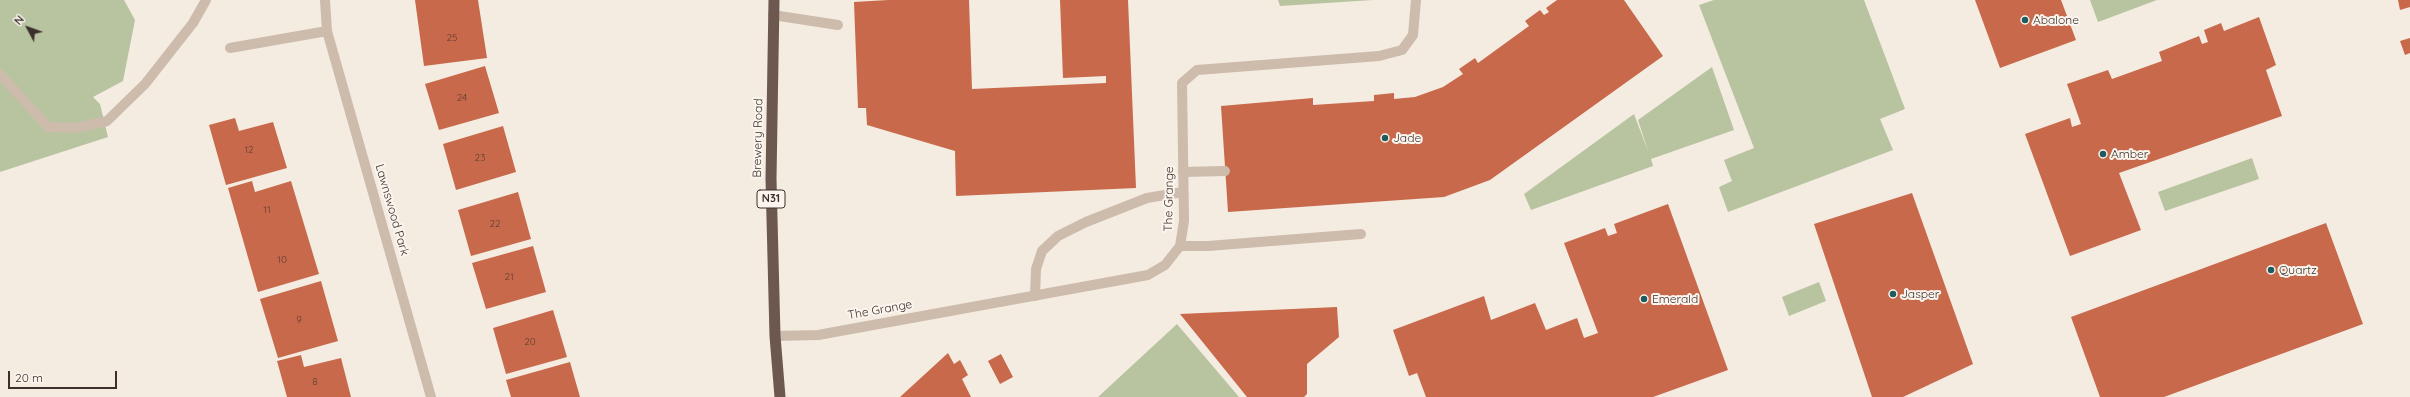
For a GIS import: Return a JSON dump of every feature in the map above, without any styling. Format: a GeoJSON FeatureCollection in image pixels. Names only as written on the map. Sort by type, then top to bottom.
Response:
{"type":"FeatureCollection","features":[{"type":"Feature","properties":{"kind":"highway","name":"Brewery Road"},"geometry":{"type":"LineString","coordinates":[[774,0],[771,179],[775,336],[780,397]]}},
{"type":"Feature","properties":{"kind":"street"},"geometry":{"type":"LineString","coordinates":[[0,74],[48,128],[75,128],[107,121],[145,84],[193,23],[206,0]]}},
{"type":"Feature","properties":{"kind":"street","name":"Lawnswood Park"},"geometry":{"type":"LineString","coordinates":[[325,0],[327,31],[431,397]]}},
{"type":"Feature","properties":{"kind":"street","name":"The Grange"},"geometry":{"type":"LineString","coordinates":[[775,336],[818,335],[1148,275],[1164,265],[1180,246],[1184,221],[1182,83],[1197,70],[1379,56],[1402,50],[1413,35],[1416,0]]}},
{"type":"Feature","properties":{"kind":"street"},"geometry":{"type":"LineString","coordinates":[[773,15],[838,25]]}},
{"type":"Feature","properties":{"kind":"street"},"geometry":{"type":"LineString","coordinates":[[230,48],[327,31]]}},
{"type":"Feature","properties":{"kind":"street"},"geometry":{"type":"LineString","coordinates":[[1183,172],[1225,171]]}},
{"type":"Feature","properties":{"kind":"street"},"geometry":{"type":"LineString","coordinates":[[1034,296],[1036,269],[1042,251],[1058,236],[1086,222],[1147,198],[1183,192]]}},
{"type":"Feature","properties":{"kind":"street"},"geometry":{"type":"LineString","coordinates":[[1180,246],[1208,246],[1361,234]]}},
{"type":"Feature","properties":{"kind":"green space"},"geometry":{"type":"Polygon","coordinates":[[[0,0],[124,0],[135,20],[123,81],[93,97],[100,104],[108,137],[0,172],[0,0]]]}},
{"type":"Feature","properties":{"kind":"green space"},"geometry":{"type":"Polygon","coordinates":[[[1278,0],[1373,0],[1280,6],[1278,0]]]}},
{"type":"Feature","properties":{"kind":"green space"},"geometry":{"type":"Polygon","coordinates":[[[1714,0],[1864,0],[1905,109],[1880,119],[1893,150],[1728,212],[1719,187],[1732,181],[1724,160],[1754,148],[1699,5],[1714,0]]]}},
{"type":"Feature","properties":{"kind":"green space"},"geometry":{"type":"Polygon","coordinates":[[[2090,0],[2157,0],[2098,22],[2090,0]]]}},
{"type":"Feature","properties":{"kind":"green space"},"geometry":{"type":"Polygon","coordinates":[[[1712,67],[1734,130],[1651,159],[1653,166],[1531,210],[1524,194],[1634,114],[1648,151],[1638,120],[1712,67]]]}},
{"type":"Feature","properties":{"kind":"green space"},"geometry":{"type":"Polygon","coordinates":[[[2252,158],[2259,179],[2165,211],[2158,192],[2252,158]]]}},
{"type":"Feature","properties":{"kind":"green space"},"geometry":{"type":"Polygon","coordinates":[[[1819,282],[1826,301],[1789,316],[1782,297],[1819,282]]]}},
{"type":"Feature","properties":{"kind":"green space"},"geometry":{"type":"Polygon","coordinates":[[[1177,324],[1239,397],[1098,397],[1177,324]]]}},
{"type":"Feature","properties":{"kind":"building"},"geometry":{"type":"Polygon","coordinates":[[[415,0],[478,0],[487,58],[424,66],[415,0]]]}},
{"type":"Feature","properties":{"kind":"building"},"geometry":{"type":"Polygon","coordinates":[[[888,0],[969,0],[972,89],[1106,83],[1106,76],[1063,78],[1060,0],[1128,0],[1136,188],[956,196],[955,151],[867,125],[866,108],[858,108],[854,2],[888,0]]]}},
{"type":"Feature","properties":{"kind":"building","name":"Jade"},"geometry":{"type":"Polygon","coordinates":[[[1557,0],[1624,0],[1663,56],[1490,180],[1444,197],[1228,212],[1221,106],[1313,98],[1313,105],[1374,101],[1374,95],[1394,93],[1394,99],[1415,97],[1443,87],[1463,74],[1459,69],[1475,58],[1478,63],[1529,26],[1525,21],[1540,10],[1544,15],[1549,12],[1546,8],[1557,0]]]}},
{"type":"Feature","properties":{"kind":"building","name":"Abalone"},"geometry":{"type":"Polygon","coordinates":[[[1975,0],[2061,0],[2076,40],[2000,68],[1975,0]]]}},
{"type":"Feature","properties":{"kind":"building"},"geometry":{"type":"Polygon","coordinates":[[[2398,0],[2410,0],[2410,7],[2400,10],[2398,0]]]}},
{"type":"Feature","properties":{"kind":"building","name":"Amber"},"geometry":{"type":"Polygon","coordinates":[[[2259,17],[2276,65],[2266,70],[2282,116],[2119,173],[2141,230],[2070,256],[2025,134],[2070,118],[2072,127],[2081,124],[2067,84],[2108,70],[2112,79],[2162,61],[2159,52],[2199,36],[2202,44],[2208,42],[2204,30],[2221,23],[2224,31],[2259,17]]]}},
{"type":"Feature","properties":{"kind":"building"},"geometry":{"type":"Polygon","coordinates":[[[2410,38],[2410,53],[2405,55],[2400,41],[2410,38]]]}},
{"type":"Feature","properties":{"kind":"building"},"geometry":{"type":"Polygon","coordinates":[[[485,66],[499,113],[439,130],[425,84],[485,66]]]}},
{"type":"Feature","properties":{"kind":"building"},"geometry":{"type":"Polygon","coordinates":[[[235,118],[239,131],[273,122],[287,168],[226,185],[209,125],[235,118]]]}},
{"type":"Feature","properties":{"kind":"building"},"geometry":{"type":"Polygon","coordinates":[[[503,126],[516,172],[456,190],[443,144],[503,126]]]}},
{"type":"Feature","properties":{"kind":"building"},"geometry":{"type":"Polygon","coordinates":[[[252,181],[255,192],[291,181],[319,274],[258,292],[228,188],[252,181]]]}},
{"type":"Feature","properties":{"kind":"building"},"geometry":{"type":"Polygon","coordinates":[[[518,192],[531,239],[471,256],[458,210],[518,192]]]}},
{"type":"Feature","properties":{"kind":"building","name":"Jasper"},"geometry":{"type":"Polygon","coordinates":[[[1912,193],[1973,364],[1903,397],[1872,397],[1814,224],[1912,193]]]}},
{"type":"Feature","properties":{"kind":"building","name":"Emerald"},"geometry":{"type":"Polygon","coordinates":[[[1668,204],[1728,370],[1653,397],[1426,397],[1417,373],[1409,376],[1393,330],[1484,296],[1491,320],[1535,303],[1546,330],[1577,318],[1584,338],[1598,333],[1564,243],[1605,228],[1608,236],[1617,233],[1614,224],[1668,204]]]}},
{"type":"Feature","properties":{"kind":"building","name":"Quartz"},"geometry":{"type":"Polygon","coordinates":[[[2326,223],[2363,324],[2164,397],[2100,397],[2071,317],[2326,223]]]}},
{"type":"Feature","properties":{"kind":"building"},"geometry":{"type":"Polygon","coordinates":[[[533,246],[546,292],[486,309],[472,263],[533,246]]]}},
{"type":"Feature","properties":{"kind":"building"},"geometry":{"type":"Polygon","coordinates":[[[321,281],[338,341],[278,358],[260,299],[321,281]]]}},
{"type":"Feature","properties":{"kind":"building"},"geometry":{"type":"Polygon","coordinates":[[[1337,307],[1339,337],[1307,364],[1307,394],[1304,397],[1247,397],[1180,314],[1337,307]]]}},
{"type":"Feature","properties":{"kind":"building"},"geometry":{"type":"Polygon","coordinates":[[[553,310],[567,357],[506,374],[493,328],[553,310]]]}},
{"type":"Feature","properties":{"kind":"building"},"geometry":{"type":"Polygon","coordinates":[[[948,353],[954,364],[960,360],[968,375],[962,379],[971,397],[900,397],[948,353]]]}},
{"type":"Feature","properties":{"kind":"building"},"geometry":{"type":"Polygon","coordinates":[[[1001,354],[1013,377],[1000,384],[988,361],[1001,354]]]}},
{"type":"Feature","properties":{"kind":"building"},"geometry":{"type":"Polygon","coordinates":[[[301,355],[304,367],[341,358],[351,397],[287,397],[277,361],[301,355]]]}},
{"type":"Feature","properties":{"kind":"building"},"geometry":{"type":"Polygon","coordinates":[[[570,362],[580,397],[511,397],[506,380],[570,362]]]}},
{"type":"Feature","properties":{"kind":"place","name":"Abalone"},"geometry":{"type":"Point","coordinates":[2025,20]}},
{"type":"Feature","properties":{"kind":"place","name":"Jade"},"geometry":{"type":"Point","coordinates":[1385,138]}},
{"type":"Feature","properties":{"kind":"place","name":"Amber"},"geometry":{"type":"Point","coordinates":[2103,154]}},
{"type":"Feature","properties":{"kind":"place","name":"Quartz"},"geometry":{"type":"Point","coordinates":[2271,270]}},
{"type":"Feature","properties":{"kind":"place","name":"Jasper"},"geometry":{"type":"Point","coordinates":[1893,294]}},
{"type":"Feature","properties":{"kind":"place","name":"Emerald"},"geometry":{"type":"Point","coordinates":[1644,299]}}]}
